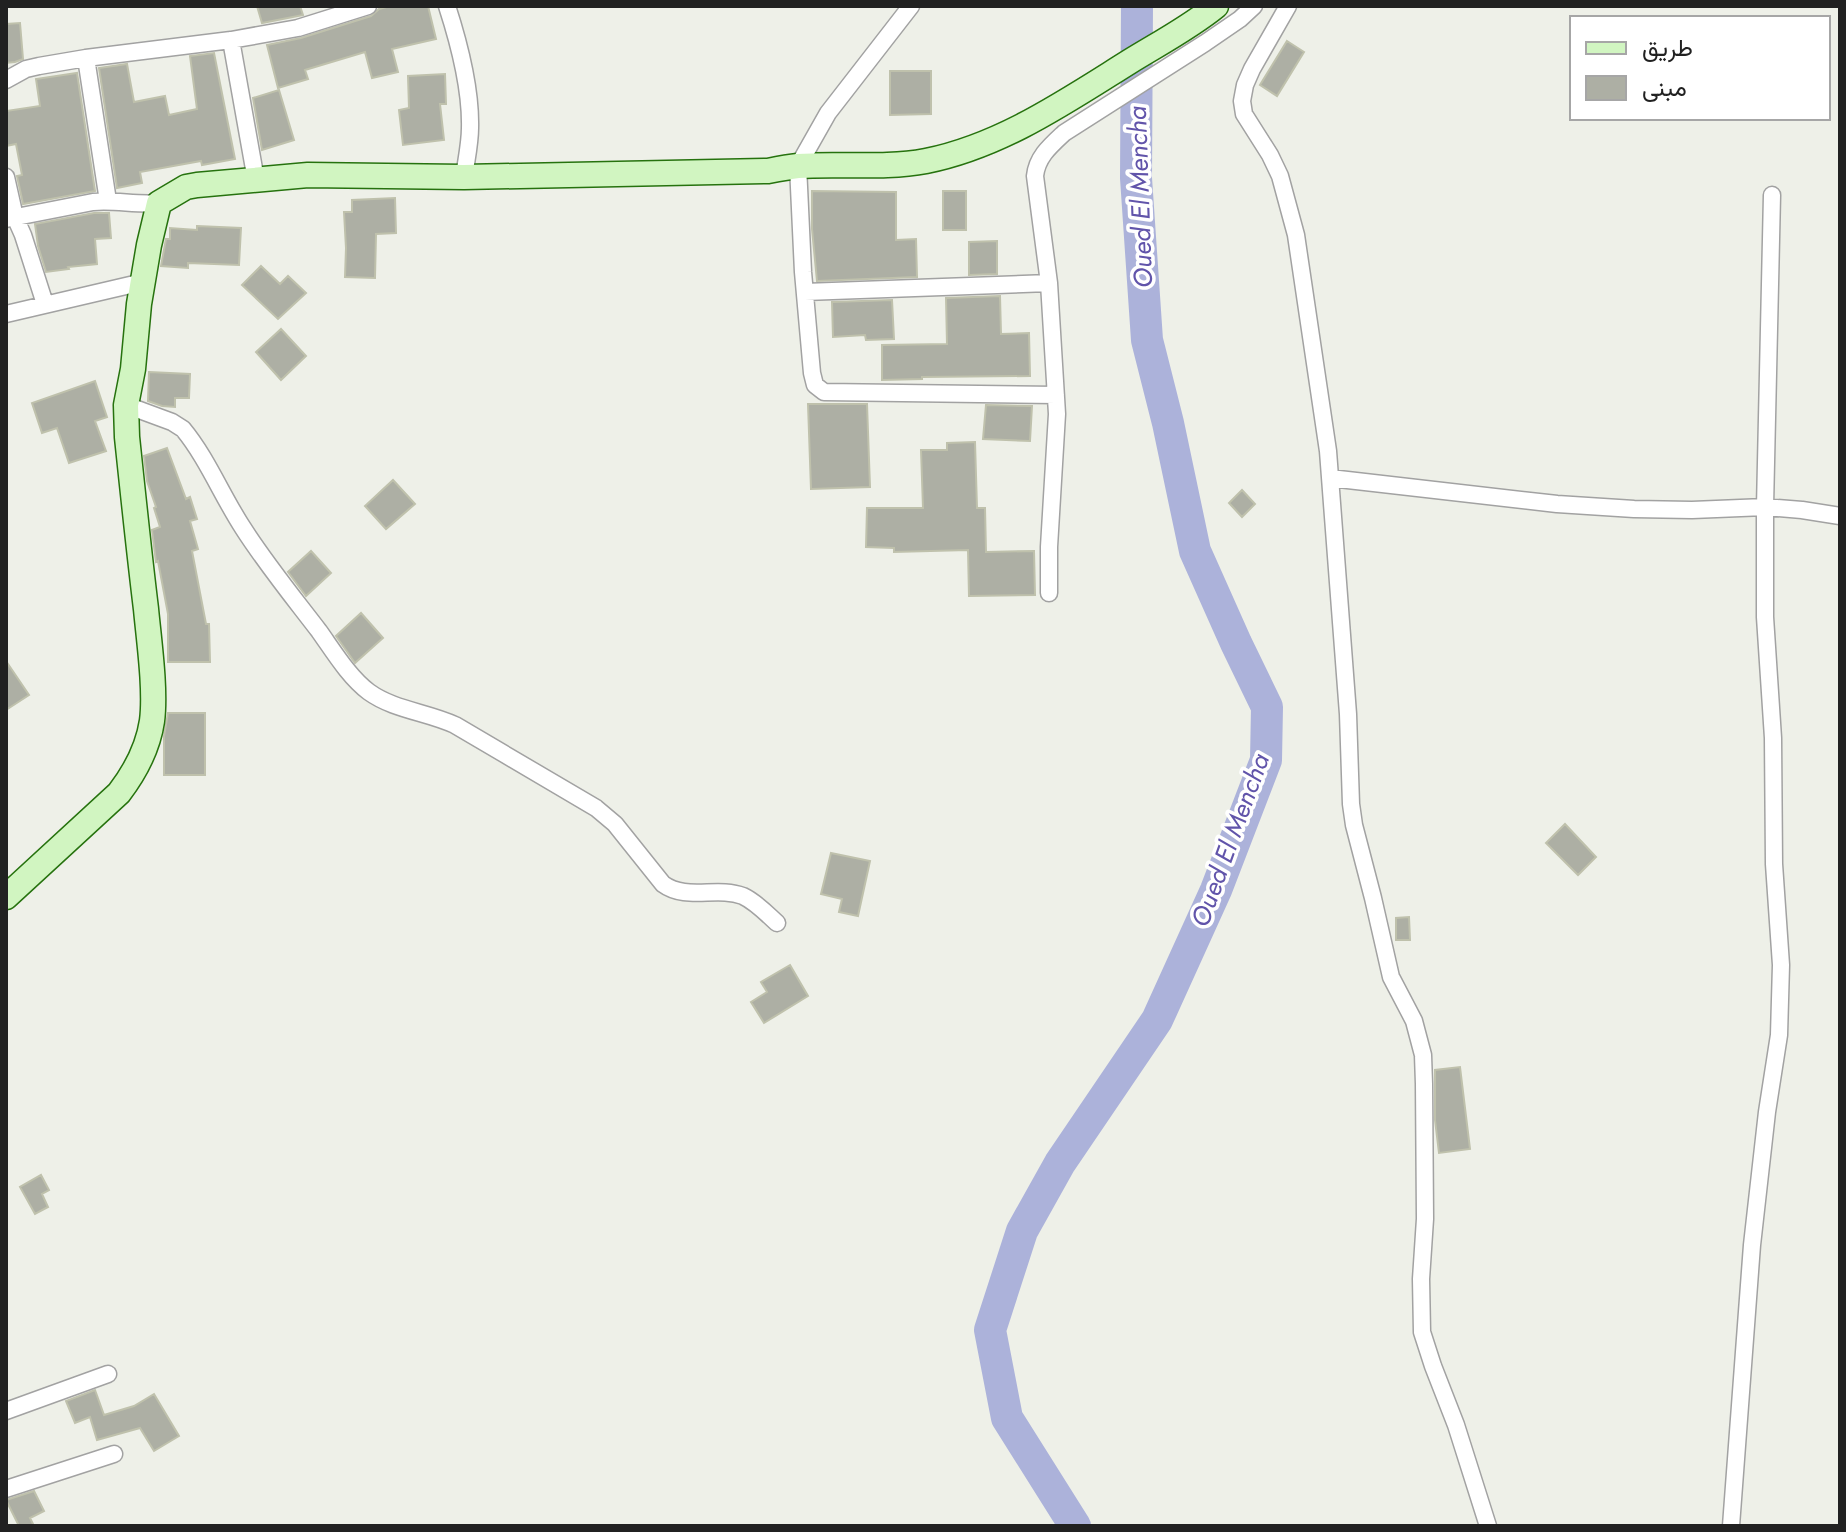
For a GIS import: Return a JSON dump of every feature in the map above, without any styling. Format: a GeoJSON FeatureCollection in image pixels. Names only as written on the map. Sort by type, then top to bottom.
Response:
{"type":"FeatureCollection","features":[{"type":"Feature","properties":{"kind":"main road"},"geometry":{"type":"LineString","coordinates":[[6,897],[119,793],[136,768],[149,738],[153,718],[149,642],[126,405],[143,282],[159,203],[186,187],[308,175],[464,177],[768,171],[798,166],[894,165],[928,160],[1007,134],[1086,89],[1199,33],[1216,6]]}},
{"type":"Feature","properties":{"kind":"street"},"geometry":{"type":"LineString","coordinates":[[6,80],[26,69],[86,58],[231,40],[298,28],[368,6]]}},
{"type":"Feature","properties":{"kind":"street"},"geometry":{"type":"LineString","coordinates":[[447,6],[470,110],[464,177]]}},
{"type":"Feature","properties":{"kind":"street"},"geometry":{"type":"LineString","coordinates":[[911,6],[828,113],[798,166],[813,381],[824,392],[1056,395]]}},
{"type":"Feature","properties":{"kind":"street"},"geometry":{"type":"LineString","coordinates":[[1049,593],[1057,414],[1049,283],[1036,164],[1049,146],[1064,133],[1097,112],[1199,33],[1240,19],[1254,6]]}},
{"type":"Feature","properties":{"kind":"street"},"geometry":{"type":"LineString","coordinates":[[1288,6],[1252,69],[1242,101],[1244,114],[1280,176],[1296,235],[1325,421],[1354,825],[1391,977],[1414,1021],[1423,1055],[1425,1219],[1421,1279],[1422,1332],[1488,1526]]}},
{"type":"Feature","properties":{"kind":"street"},"geometry":{"type":"LineString","coordinates":[[231,40],[256,180]]}},
{"type":"Feature","properties":{"kind":"street"},"geometry":{"type":"LineString","coordinates":[[86,58],[108,201]]}},
{"type":"Feature","properties":{"kind":"street"},"geometry":{"type":"LineString","coordinates":[[6,177],[11,218],[23,235],[45,304]]}},
{"type":"Feature","properties":{"kind":"street"},"geometry":{"type":"LineString","coordinates":[[1731,1526],[1752,1245],[1779,1035],[1781,979],[1774,864],[1773,738],[1765,617],[1772,195]]}},
{"type":"Feature","properties":{"kind":"street"},"geometry":{"type":"LineString","coordinates":[[11,218],[93,202],[159,203]]}},
{"type":"Feature","properties":{"kind":"street"},"geometry":{"type":"LineString","coordinates":[[6,314],[143,282]]}},
{"type":"Feature","properties":{"kind":"street"},"geometry":{"type":"LineString","coordinates":[[805,292],[1049,283]]}},
{"type":"Feature","properties":{"kind":"street"},"geometry":{"type":"LineString","coordinates":[[126,405],[183,429],[243,529],[340,660],[369,692],[390,703],[455,725],[596,808],[615,824],[661,882],[671,890],[728,893],[744,897],[777,923]]}},
{"type":"Feature","properties":{"kind":"street"},"geometry":{"type":"LineString","coordinates":[[1330,478],[1557,504],[1692,510],[1765,507],[1840,516]]}},
{"type":"Feature","properties":{"kind":"street"},"geometry":{"type":"LineString","coordinates":[[6,1411],[108,1374]]}},
{"type":"Feature","properties":{"kind":"street"},"geometry":{"type":"LineString","coordinates":[[6,1489],[114,1454]]}},
{"type":"Feature","properties":{"kind":"building"},"geometry":{"type":"Polygon","coordinates":[[[257,6],[300,6],[303,15],[262,23],[257,6]]]}},
{"type":"Feature","properties":{"kind":"building"},"geometry":{"type":"Polygon","coordinates":[[[428,6],[436,39],[392,49],[398,72],[372,78],[365,52],[305,70],[308,79],[278,88],[267,45],[371,16],[379,9],[428,6]]]}},
{"type":"Feature","properties":{"kind":"building"},"geometry":{"type":"Polygon","coordinates":[[[20,23],[23,59],[6,63],[6,24],[20,23]]]}},
{"type":"Feature","properties":{"kind":"building"},"geometry":{"type":"Polygon","coordinates":[[[1287,41],[1304,52],[1277,96],[1260,85],[1287,41]]]}},
{"type":"Feature","properties":{"kind":"building"},"geometry":{"type":"Polygon","coordinates":[[[214,53],[235,159],[202,165],[201,161],[140,172],[142,183],[117,188],[99,68],[127,64],[134,102],[165,96],[169,115],[197,109],[190,56],[214,53]]]}},
{"type":"Feature","properties":{"kind":"building"},"geometry":{"type":"Polygon","coordinates":[[[890,71],[931,71],[931,114],[890,115],[890,71]]]}},
{"type":"Feature","properties":{"kind":"building"},"geometry":{"type":"Polygon","coordinates":[[[77,73],[95,191],[23,204],[17,176],[22,175],[16,144],[6,146],[6,111],[40,106],[36,79],[77,73]]]}},
{"type":"Feature","properties":{"kind":"building"},"geometry":{"type":"Polygon","coordinates":[[[445,74],[446,104],[440,104],[444,140],[403,145],[399,110],[409,108],[408,76],[445,74]]]}},
{"type":"Feature","properties":{"kind":"building"},"geometry":{"type":"Polygon","coordinates":[[[279,90],[294,140],[262,150],[253,98],[279,90]]]}},
{"type":"Feature","properties":{"kind":"building"},"geometry":{"type":"Polygon","coordinates":[[[812,191],[896,192],[896,240],[916,239],[917,277],[817,281],[812,191]]]}},
{"type":"Feature","properties":{"kind":"building"},"geometry":{"type":"Polygon","coordinates":[[[943,191],[966,191],[966,230],[943,230],[943,191]]]}},
{"type":"Feature","properties":{"kind":"building"},"geometry":{"type":"Polygon","coordinates":[[[395,198],[396,233],[376,234],[375,278],[345,277],[344,212],[352,212],[352,200],[395,198]]]}},
{"type":"Feature","properties":{"kind":"building"},"geometry":{"type":"Polygon","coordinates":[[[109,213],[111,238],[95,239],[97,264],[46,272],[35,224],[109,213]]]}},
{"type":"Feature","properties":{"kind":"building"},"geometry":{"type":"Polygon","coordinates":[[[197,226],[241,228],[239,265],[188,263],[188,268],[161,266],[166,239],[170,239],[170,228],[197,230],[197,226]]]}},
{"type":"Feature","properties":{"kind":"building"},"geometry":{"type":"Polygon","coordinates":[[[997,241],[997,274],[969,275],[969,242],[997,241]]]}},
{"type":"Feature","properties":{"kind":"building"},"geometry":{"type":"Polygon","coordinates":[[[261,266],[280,284],[288,276],[306,293],[278,319],[242,285],[261,266]]]}},
{"type":"Feature","properties":{"kind":"building"},"geometry":{"type":"Polygon","coordinates":[[[1000,296],[1001,334],[1029,333],[1030,376],[882,380],[882,345],[947,344],[946,298],[1000,296]]]}},
{"type":"Feature","properties":{"kind":"building"},"geometry":{"type":"Polygon","coordinates":[[[892,300],[894,339],[866,340],[865,335],[833,337],[832,302],[892,300]]]}},
{"type":"Feature","properties":{"kind":"building"},"geometry":{"type":"Polygon","coordinates":[[[281,329],[306,356],[281,380],[256,352],[281,329]]]}},
{"type":"Feature","properties":{"kind":"building"},"geometry":{"type":"Polygon","coordinates":[[[149,372],[190,374],[189,398],[175,398],[175,407],[148,401],[149,372]]]}},
{"type":"Feature","properties":{"kind":"building"},"geometry":{"type":"Polygon","coordinates":[[[95,381],[107,417],[95,421],[106,451],[69,463],[57,428],[42,433],[32,403],[95,381]]]}},
{"type":"Feature","properties":{"kind":"building"},"geometry":{"type":"Polygon","coordinates":[[[808,404],[867,404],[870,487],[811,489],[808,404]]]}},
{"type":"Feature","properties":{"kind":"building"},"geometry":{"type":"Polygon","coordinates":[[[986,405],[1032,406],[1030,441],[983,439],[986,405]]]}},
{"type":"Feature","properties":{"kind":"building"},"geometry":{"type":"Polygon","coordinates":[[[975,442],[977,508],[985,508],[986,552],[1034,551],[1035,595],[969,596],[968,550],[894,552],[894,548],[866,547],[867,508],[923,508],[921,450],[947,450],[947,443],[975,442]]]}},
{"type":"Feature","properties":{"kind":"building"},"geometry":{"type":"Polygon","coordinates":[[[167,448],[197,519],[190,521],[198,549],[192,551],[206,624],[209,624],[210,662],[168,662],[168,614],[152,530],[160,527],[147,481],[144,456],[167,448]]]}},
{"type":"Feature","properties":{"kind":"building"},"geometry":{"type":"Polygon","coordinates":[[[393,480],[415,504],[386,529],[365,506],[393,480]]]}},
{"type":"Feature","properties":{"kind":"building"},"geometry":{"type":"Polygon","coordinates":[[[1242,490],[1255,504],[1242,517],[1229,503],[1242,490]]]}},
{"type":"Feature","properties":{"kind":"building"},"geometry":{"type":"Polygon","coordinates":[[[311,551],[331,573],[306,596],[288,572],[311,551]]]}},
{"type":"Feature","properties":{"kind":"building"},"geometry":{"type":"Polygon","coordinates":[[[361,613],[383,638],[355,663],[336,636],[361,613]]]}},
{"type":"Feature","properties":{"kind":"building"},"geometry":{"type":"Polygon","coordinates":[[[6,661],[29,695],[6,710],[6,661]]]}},
{"type":"Feature","properties":{"kind":"building"},"geometry":{"type":"Polygon","coordinates":[[[168,713],[205,713],[205,775],[164,775],[164,736],[168,713]]]}},
{"type":"Feature","properties":{"kind":"building"},"geometry":{"type":"Polygon","coordinates":[[[1565,824],[1596,857],[1578,875],[1546,843],[1565,824]]]}},
{"type":"Feature","properties":{"kind":"building"},"geometry":{"type":"Polygon","coordinates":[[[831,853],[870,861],[858,916],[839,912],[842,899],[821,894],[831,853]]]}},
{"type":"Feature","properties":{"kind":"building"},"geometry":{"type":"Polygon","coordinates":[[[1409,917],[1410,940],[1396,940],[1396,918],[1409,917]]]}},
{"type":"Feature","properties":{"kind":"building"},"geometry":{"type":"Polygon","coordinates":[[[790,965],[808,996],[764,1023],[751,1002],[767,992],[761,982],[790,965]]]}},
{"type":"Feature","properties":{"kind":"building"},"geometry":{"type":"Polygon","coordinates":[[[1460,1067],[1470,1149],[1439,1153],[1435,1120],[1435,1070],[1460,1067]]]}},
{"type":"Feature","properties":{"kind":"building"},"geometry":{"type":"Polygon","coordinates":[[[41,1175],[49,1190],[42,1194],[48,1207],[35,1214],[20,1187],[41,1175]]]}},
{"type":"Feature","properties":{"kind":"building"},"geometry":{"type":"Polygon","coordinates":[[[95,1390],[104,1415],[134,1406],[154,1394],[179,1436],[154,1451],[140,1428],[97,1440],[90,1417],[75,1423],[66,1401],[95,1390]]]}},
{"type":"Feature","properties":{"kind":"building"},"geometry":{"type":"Polygon","coordinates":[[[34,1491],[44,1511],[30,1518],[34,1526],[19,1526],[6,1500],[34,1491]]]}},
{"type":"Feature","properties":{"kind":"waterway","name":"Oued El Mencha"},"geometry":{"type":"LineString","coordinates":[[1075,1526],[1007,1418],[990,1330],[1022,1231],[1060,1163],[1157,1020],[1216,890],[1266,760],[1267,707],[1195,551],[1147,340],[1136,178],[1137,6]]}}]}
